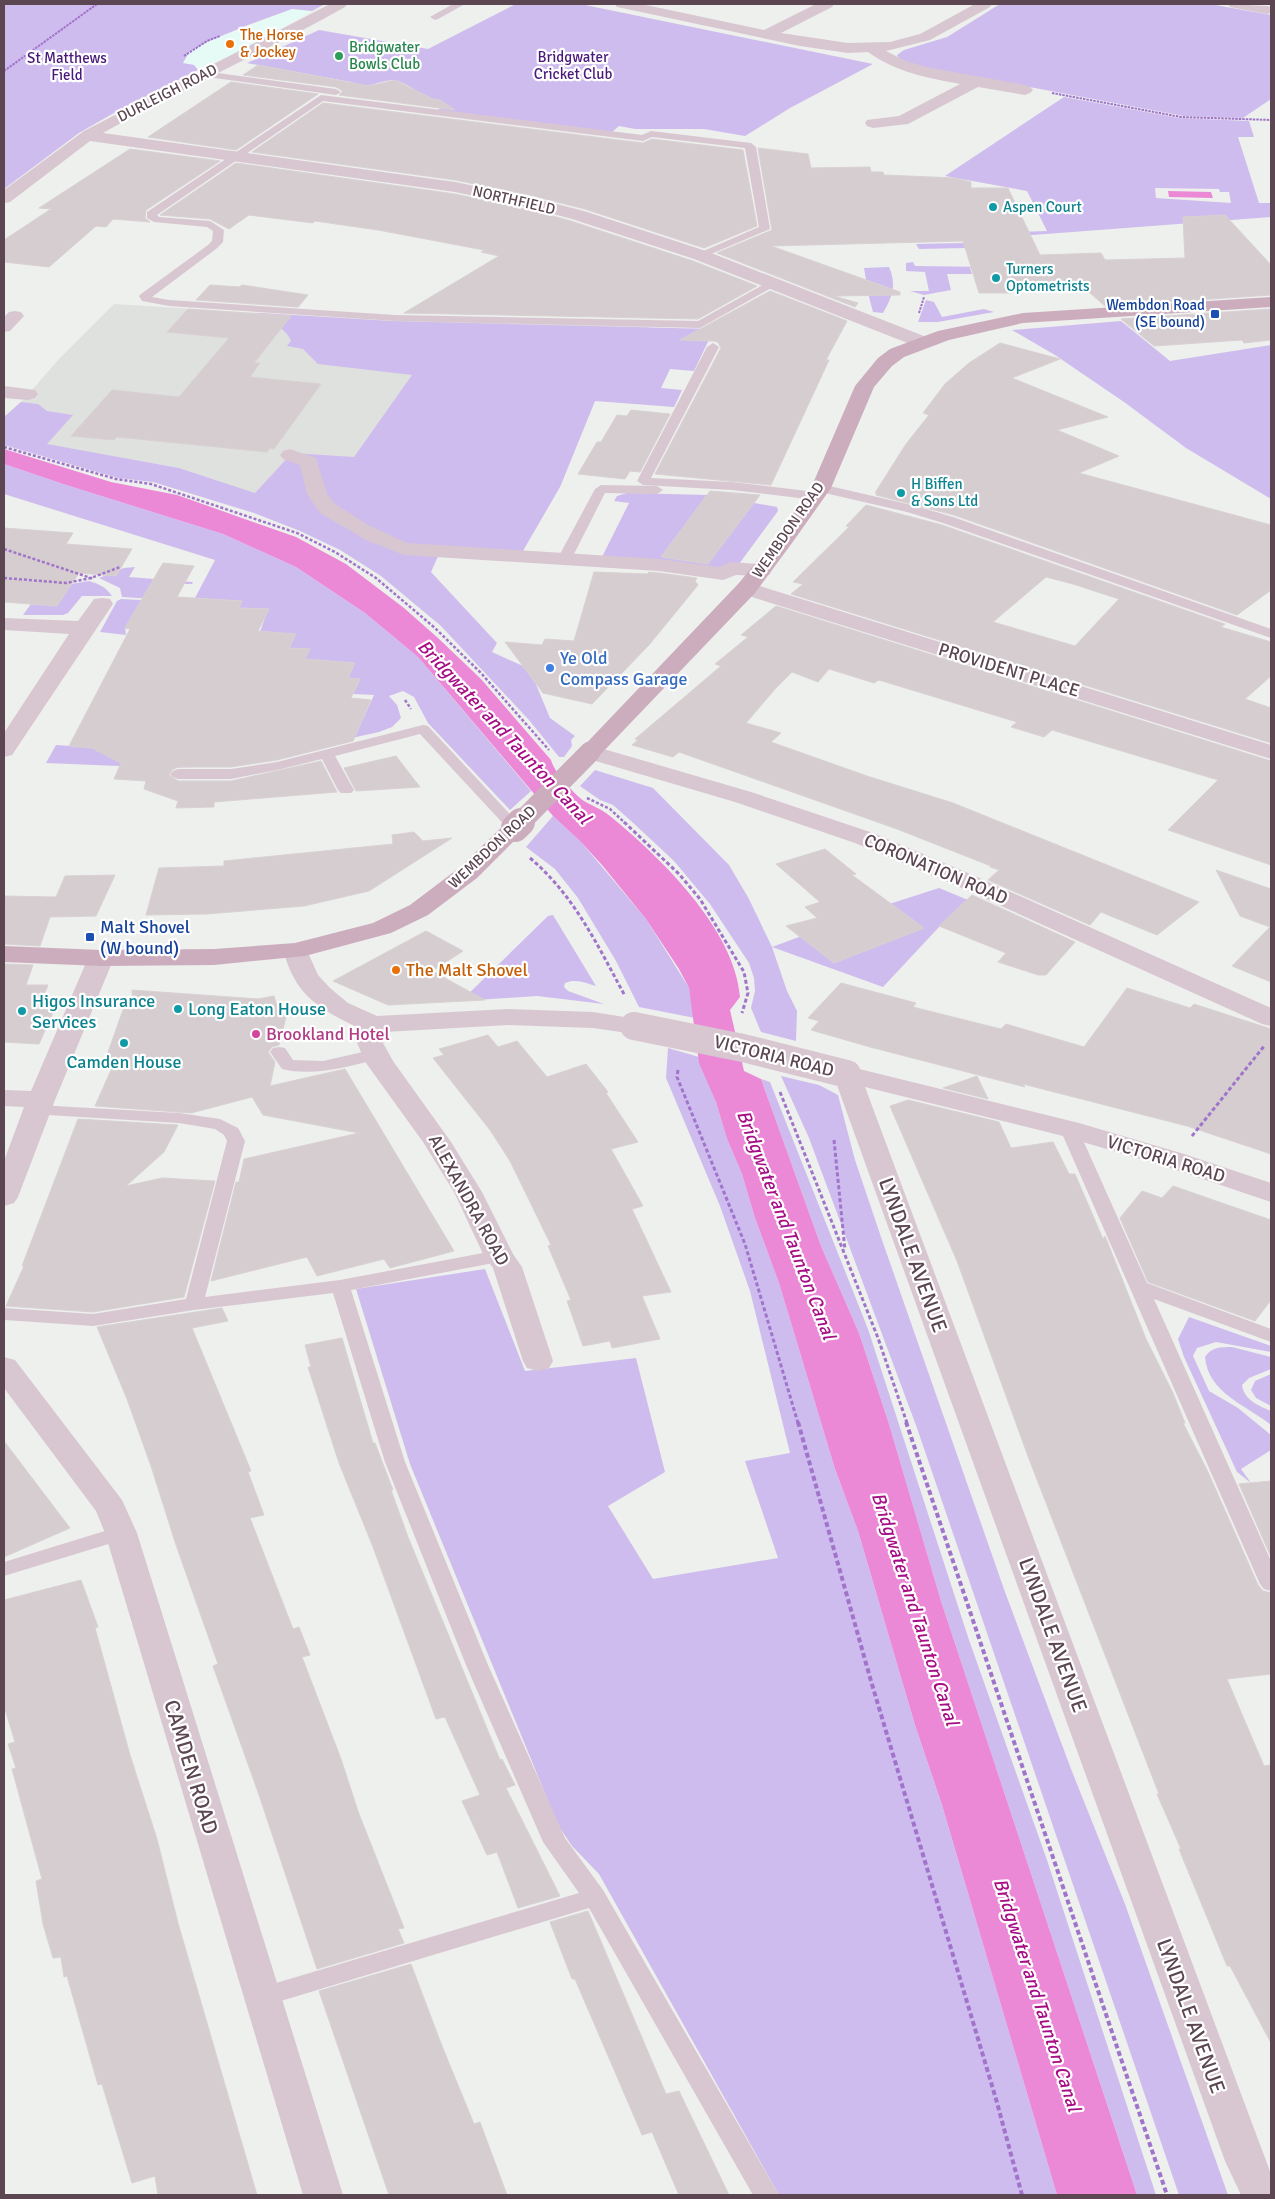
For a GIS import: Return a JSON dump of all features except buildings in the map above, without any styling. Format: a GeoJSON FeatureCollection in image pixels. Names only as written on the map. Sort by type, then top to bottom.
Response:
{"type":"FeatureCollection","features":[{"type":"Feature","properties":{"kind":"main road","name":"WEMBDON ROAD"},"geometry":{"type":"LineString","coordinates":[[4,954],[101,958],[214,957],[296,952],[382,928],[420,910],[468,873],[509,834],[747,588],[815,497],[865,386],[885,362],[897,353],[922,342],[970,328],[1023,318],[1271,302]]}},
{"type":"Feature","properties":{"kind":"street","name":"DURLEIGH ROAD"},"geometry":{"type":"LineString","coordinates":[[4,198],[87,136],[158,96],[258,49],[340,4]]}},
{"type":"Feature","properties":{"kind":"street"},"geometry":{"type":"LineString","coordinates":[[622,4],[656,7],[766,35],[828,47],[872,48],[890,46],[925,37],[981,6]]}},
{"type":"Feature","properties":{"kind":"street"},"geometry":{"type":"LineString","coordinates":[[766,35],[826,4]]}},
{"type":"Feature","properties":{"kind":"street"},"geometry":{"type":"LineString","coordinates":[[953,4],[981,6]]}},
{"type":"Feature","properties":{"kind":"street"},"geometry":{"type":"LineString","coordinates":[[1235,4],[1267,10]]}},
{"type":"Feature","properties":{"kind":"street"},"geometry":{"type":"LineString","coordinates":[[872,48],[878,54],[901,66],[1025,90]]}},
{"type":"Feature","properties":{"kind":"street"},"geometry":{"type":"LineString","coordinates":[[873,123],[902,121],[977,81]]}},
{"type":"Feature","properties":{"kind":"street"},"geometry":{"type":"LineString","coordinates":[[902,121],[920,130]]}},
{"type":"Feature","properties":{"kind":"street","name":"NORTHFIELD"},"geometry":{"type":"LineString","coordinates":[[87,136],[426,183],[491,194],[578,215],[700,255],[922,342]]}},
{"type":"Feature","properties":{"kind":"street"},"geometry":{"type":"LineString","coordinates":[[4,392],[28,394]]}},
{"type":"Feature","properties":{"kind":"street"},"geometry":{"type":"LineString","coordinates":[[290,455],[308,462],[317,493],[324,505],[341,518],[392,546],[404,549],[659,565],[723,574],[731,568],[761,570]]}},
{"type":"Feature","properties":{"kind":"street","name":"PROVIDENT PLACE"},"geometry":{"type":"LineString","coordinates":[[747,588],[1271,752]]}},
{"type":"Feature","properties":{"kind":"street"},"geometry":{"type":"LineString","coordinates":[[4,750],[84,628],[102,604]]}},
{"type":"Feature","properties":{"kind":"street"},"geometry":{"type":"LineString","coordinates":[[4,624],[84,628]]}},
{"type":"Feature","properties":{"kind":"street","name":"CORONATION ROAD"},"geometry":{"type":"LineString","coordinates":[[590,752],[743,797],[864,838],[974,884],[1270,1028]]}},
{"type":"Feature","properties":{"kind":"street","name":"VICTORIA ROAD"},"geometry":{"type":"LineString","coordinates":[[296,952],[306,977],[321,994],[339,1009],[373,1024],[508,1016],[593,1020],[629,1025],[744,1048],[1069,1129],[1174,1160],[1271,1194]]}},
{"type":"Feature","properties":{"kind":"street"},"geometry":{"type":"LineString","coordinates":[[4,1197],[39,1105],[101,958]]}},
{"type":"Feature","properties":{"kind":"street","name":"ALEXANDRA ROAD"},"geometry":{"type":"LineString","coordinates":[[373,1024],[370,1043],[380,1064],[420,1116],[468,1192],[499,1256],[507,1267],[538,1361]]}},
{"type":"Feature","properties":{"kind":"street","name":"LYNDALE AVENUE"},"geometry":{"type":"LineString","coordinates":[[847,1074],[1241,2152],[1261,2195]]}},
{"type":"Feature","properties":{"kind":"street"},"geometry":{"type":"LineString","coordinates":[[4,1098],[39,1105]]}},
{"type":"Feature","properties":{"kind":"street","name":"CAMDEN ROAD"},"geometry":{"type":"LineString","coordinates":[[4,1367],[111,1508],[121,1533],[261,1997],[323,2195]]}},
{"type":"Feature","properties":{"kind":"lane"},"geometry":{"type":"LineString","coordinates":[[435,17],[460,4]]}},
{"type":"Feature","properties":{"kind":"lane"},"geometry":{"type":"LineString","coordinates":[[203,74],[336,92]]}},
{"type":"Feature","properties":{"kind":"lane"},"geometry":{"type":"LineString","coordinates":[[700,255],[765,229],[751,147],[747,145],[651,134],[643,138],[321,98],[151,214],[152,218],[158,220],[210,224],[219,230],[219,238],[212,247],[148,294],[146,299],[169,303],[395,318],[700,325],[774,283]]}},
{"type":"Feature","properties":{"kind":"lane"},"geometry":{"type":"LineString","coordinates":[[713,347],[643,481],[732,486],[911,509],[948,520],[1271,634]]}},
{"type":"Feature","properties":{"kind":"lane"},"geometry":{"type":"LineString","coordinates":[[567,554],[601,489],[815,497]]}},
{"type":"Feature","properties":{"kind":"lane"},"geometry":{"type":"LineString","coordinates":[[178,774],[231,774],[277,766],[423,729],[509,834]]}},
{"type":"Feature","properties":{"kind":"lane"},"geometry":{"type":"LineString","coordinates":[[326,753],[346,790]]}},
{"type":"Feature","properties":{"kind":"lane"},"geometry":{"type":"LineString","coordinates":[[279,1052],[288,1065],[322,1066],[376,1054]]}},
{"type":"Feature","properties":{"kind":"lane"},"geometry":{"type":"LineString","coordinates":[[39,1105],[179,1118],[220,1124],[232,1132],[236,1141],[227,1182],[206,1249],[194,1304]]}},
{"type":"Feature","properties":{"kind":"lane"},"geometry":{"type":"LineString","coordinates":[[1069,1129],[1271,1584]]}},
{"type":"Feature","properties":{"kind":"lane"},"geometry":{"type":"LineString","coordinates":[[4,1314],[92,1320],[194,1304],[340,1286],[499,1256]]}},
{"type":"Feature","properties":{"kind":"lane"},"geometry":{"type":"LineString","coordinates":[[340,1286],[395,1462],[477,1666],[555,1842],[596,1897],[766,2195]]}},
{"type":"Feature","properties":{"kind":"lane"},"geometry":{"type":"LineString","coordinates":[[1139,1287],[1271,1336]]}},
{"type":"Feature","properties":{"kind":"lane"},"geometry":{"type":"LineString","coordinates":[[4,1569],[121,1533]]}},
{"type":"Feature","properties":{"kind":"lane"},"geometry":{"type":"LineString","coordinates":[[261,1997],[596,1897]]}},
{"type":"Feature","properties":{"kind":"path"},"geometry":{"type":"LineString","coordinates":[[4,71],[97,4]]}},
{"type":"Feature","properties":{"kind":"path"},"geometry":{"type":"LineString","coordinates":[[1025,90],[1036,90],[1181,117],[1271,120]]}},
{"type":"Feature","properties":{"kind":"path"},"geometry":{"type":"LineString","coordinates":[[4,447],[116,479],[151,484],[233,510],[297,533],[335,552],[376,578],[435,628],[481,673],[550,751]]}},
{"type":"Feature","properties":{"kind":"path"},"geometry":{"type":"LineString","coordinates":[[4,549],[91,578],[114,589],[118,596],[102,604]]}},
{"type":"Feature","properties":{"kind":"path"},"geometry":{"type":"LineString","coordinates":[[4,578],[66,583],[91,578],[120,567]]}},
{"type":"Feature","properties":{"kind":"path"},"geometry":{"type":"LineString","coordinates":[[582,793],[588,799],[610,809],[679,874],[700,899],[744,972],[748,993],[742,1013]]}},
{"type":"Feature","properties":{"kind":"path"},"geometry":{"type":"LineString","coordinates":[[509,834],[546,870],[568,899],[606,961],[631,1008],[629,1025]]}},
{"type":"Feature","properties":{"kind":"path"},"geometry":{"type":"LineString","coordinates":[[1174,1160],[1270,1028]]}},
{"type":"Feature","properties":{"kind":"path"},"geometry":{"type":"LineString","coordinates":[[678,1060],[677,1077],[745,1244],[768,1319],[870,1681],[996,2099],[1022,2195]]}},
{"type":"Feature","properties":{"kind":"path"},"geometry":{"type":"LineString","coordinates":[[778,1089],[878,1338],[1167,2195]]}},
{"type":"Feature","properties":{"kind":"path"},"geometry":{"type":"LineString","coordinates":[[833,1138],[838,1167],[845,1257]]}},
{"type":"Feature","properties":{"kind":"shaded area","name":"The Horse & Jockey"},"geometry":{"type":"Polygon","coordinates":[[[292,9],[312,11],[251,46],[198,70],[194,65],[183,63],[189,52],[209,41],[292,9]]]}},
{"type":"Feature","properties":{"kind":"shaded area"},"geometry":{"type":"Polygon","coordinates":[[[114,304],[392,321],[650,326],[595,401],[560,487],[272,499],[179,468],[4,437],[4,417],[24,399],[59,359],[114,304]]]}},
{"type":"Feature","properties":{"kind":"green space","name":"St Matthews Field"},"geometry":{"type":"Polygon","coordinates":[[[4,4],[325,4],[312,11],[292,9],[209,41],[189,52],[183,63],[194,65],[198,70],[119,110],[79,133],[4,189],[4,4]]]}},
{"type":"Feature","properties":{"kind":"green space","name":"Bridgwater Cricket Club"},"geometry":{"type":"Polygon","coordinates":[[[516,4],[580,4],[873,64],[790,108],[745,136],[704,129],[635,129],[619,126],[612,132],[438,110],[445,104],[440,100],[426,99],[411,87],[393,80],[362,86],[351,82],[247,63],[319,30],[428,49],[516,4]]]}},
{"type":"Feature","properties":{"kind":"green space"},"geometry":{"type":"Polygon","coordinates":[[[1000,4],[1210,4],[1271,15],[1271,99],[1243,118],[1184,116],[912,65],[900,60],[897,55],[904,50],[947,37],[1000,4]]]}},
{"type":"Feature","properties":{"kind":"green space"},"geometry":{"type":"Polygon","coordinates":[[[1064,97],[1179,118],[1249,121],[1254,137],[1238,137],[1259,203],[1271,203],[1271,217],[1006,237],[1013,232],[1047,231],[1027,191],[945,176],[1064,97]],[[1155,188],[1156,198],[1231,203],[1229,192],[1220,192],[1219,189],[1155,188]]]}},
{"type":"Feature","properties":{"kind":"green space"},"geometry":{"type":"Polygon","coordinates":[[[964,243],[967,248],[919,249],[916,244],[964,243]]]}},
{"type":"Feature","properties":{"kind":"green space"},"geometry":{"type":"Polygon","coordinates":[[[913,262],[915,266],[989,267],[970,268],[972,274],[947,274],[951,290],[924,295],[910,291],[929,291],[925,272],[906,271],[906,263],[913,262]]]}},
{"type":"Feature","properties":{"kind":"green space"},"geometry":{"type":"Polygon","coordinates":[[[889,267],[893,285],[889,302],[883,313],[873,312],[868,293],[884,286],[866,280],[864,268],[889,267]]]}},
{"type":"Feature","properties":{"kind":"green space"},"geometry":{"type":"Polygon","coordinates":[[[926,300],[934,302],[942,317],[984,309],[994,312],[938,322],[918,322],[926,300]]]}},
{"type":"Feature","properties":{"kind":"green space"},"geometry":{"type":"Polygon","coordinates":[[[259,313],[392,321],[714,329],[694,371],[670,369],[661,388],[682,390],[674,407],[595,401],[560,487],[520,556],[439,554],[431,572],[497,643],[492,652],[523,666],[535,682],[550,718],[575,736],[571,740],[572,746],[564,757],[559,757],[529,720],[441,626],[381,576],[340,550],[300,531],[254,513],[153,482],[118,478],[4,445],[4,417],[21,402],[38,404],[47,411],[73,415],[47,444],[179,468],[255,493],[292,453],[354,457],[412,375],[318,364],[303,349],[287,346],[291,341],[286,332],[259,318],[259,313]]]}},
{"type":"Feature","properties":{"kind":"green space"},"geometry":{"type":"Polygon","coordinates":[[[1121,321],[1170,361],[1271,345],[1271,499],[1186,448],[1124,402],[1055,355],[1012,330],[1121,321]]]}},
{"type":"Feature","properties":{"kind":"green space"},"geometry":{"type":"Polygon","coordinates":[[[4,464],[223,534],[296,567],[365,613],[418,657],[531,791],[510,810],[428,723],[414,697],[403,691],[389,696],[397,705],[401,718],[392,727],[379,732],[224,766],[167,768],[46,763],[56,745],[158,752],[318,731],[356,734],[374,695],[353,694],[360,679],[348,678],[355,663],[318,660],[303,664],[309,649],[289,648],[260,632],[268,609],[239,608],[241,601],[195,598],[215,560],[4,494],[4,464]]]}},
{"type":"Feature","properties":{"kind":"green space"},"geometry":{"type":"Polygon","coordinates":[[[627,493],[709,495],[777,507],[778,511],[739,564],[718,571],[601,559],[629,503],[614,501],[617,496],[627,493]]]}},
{"type":"Feature","properties":{"kind":"green space"},"geometry":{"type":"Polygon","coordinates":[[[135,567],[129,577],[193,582],[192,584],[178,584],[170,600],[122,597],[120,588],[99,578],[124,568],[135,567]]]}},
{"type":"Feature","properties":{"kind":"green space"},"geometry":{"type":"Polygon","coordinates":[[[89,581],[102,586],[112,596],[82,596],[68,613],[63,615],[23,615],[31,604],[57,606],[68,589],[65,585],[89,581]]]}},
{"type":"Feature","properties":{"kind":"green space"},"geometry":{"type":"Polygon","coordinates":[[[121,599],[142,600],[125,628],[126,635],[100,632],[117,601],[121,599]]]}},
{"type":"Feature","properties":{"kind":"green space"},"geometry":{"type":"Polygon","coordinates":[[[595,770],[653,788],[729,865],[749,899],[772,947],[787,991],[797,1011],[796,1041],[761,1032],[751,1008],[755,991],[754,978],[749,963],[710,904],[674,861],[613,805],[600,800],[580,786],[595,770]]]}},
{"type":"Feature","properties":{"kind":"green space"},"geometry":{"type":"Polygon","coordinates":[[[553,816],[581,842],[646,919],[689,988],[695,1018],[639,1007],[616,961],[578,898],[555,869],[526,847],[553,816]]]}},
{"type":"Feature","properties":{"kind":"green space"},"geometry":{"type":"Polygon","coordinates":[[[939,888],[968,900],[940,926],[883,987],[772,947],[877,908],[939,888]]]}},
{"type":"Feature","properties":{"kind":"green space"},"geometry":{"type":"Polygon","coordinates":[[[553,915],[596,986],[581,981],[573,981],[565,983],[564,987],[568,991],[604,1004],[537,996],[461,1001],[548,916],[553,915]]]}},
{"type":"Feature","properties":{"kind":"green space"},"geometry":{"type":"Polygon","coordinates":[[[668,1048],[699,1057],[779,1283],[835,1469],[858,1531],[915,1725],[942,1805],[1057,2195],[779,2195],[599,1874],[572,1846],[558,1825],[410,1464],[356,1289],[485,1269],[525,1371],[636,1358],[665,1472],[608,1506],[653,1579],[778,1558],[745,1461],[790,1453],[750,1291],[720,1206],[666,1078],[668,1048]]]}},
{"type":"Feature","properties":{"kind":"green space"},"geometry":{"type":"Polygon","coordinates":[[[781,1076],[819,1085],[838,1095],[855,1160],[1005,1592],[1071,1769],[1125,1904],[1228,2195],[1179,2195],[917,1428],[809,1138],[781,1076]]]}},
{"type":"Feature","properties":{"kind":"green space"},"geometry":{"type":"Polygon","coordinates":[[[761,1079],[770,1082],[868,1329],[969,1640],[1047,1860],[1156,2195],[1137,2195],[941,1601],[889,1424],[859,1333],[821,1246],[761,1079]]]}},
{"type":"Feature","properties":{"kind":"green space"},"geometry":{"type":"Polygon","coordinates":[[[1189,1317],[1271,1346],[1271,1352],[1216,1342],[1197,1348],[1193,1356],[1209,1391],[1238,1408],[1271,1435],[1271,1450],[1241,1469],[1251,1483],[1237,1472],[1184,1357],[1178,1339],[1189,1317]]]}},
{"type":"Feature","properties":{"kind":"green space"},"geometry":{"type":"Polygon","coordinates":[[[1232,1347],[1271,1357],[1271,1369],[1249,1378],[1242,1385],[1249,1398],[1257,1405],[1271,1411],[1271,1425],[1230,1397],[1213,1380],[1205,1357],[1210,1351],[1217,1348],[1232,1347]]]}},
{"type":"Feature","properties":{"kind":"green space"},"geometry":{"type":"Polygon","coordinates":[[[1271,1374],[1271,1406],[1256,1398],[1251,1390],[1255,1381],[1271,1374]]]}},
{"type":"Feature","properties":{"kind":"water"},"geometry":{"type":"Polygon","coordinates":[[[1168,191],[1211,192],[1213,198],[1169,197],[1168,191]]]}},
{"type":"Feature","properties":{"kind":"water","name":"Bridgwater and Taunton Canal"},"geometry":{"type":"Polygon","coordinates":[[[4,449],[111,482],[177,495],[296,537],[346,564],[404,608],[481,679],[551,760],[560,776],[570,788],[584,801],[610,816],[651,852],[692,896],[710,921],[725,946],[735,971],[740,997],[730,1010],[744,1071],[761,1079],[821,1246],[859,1333],[889,1424],[941,1601],[1137,2195],[1057,2195],[942,1805],[915,1725],[858,1531],[835,1469],[779,1283],[755,1218],[742,1174],[727,1139],[716,1102],[699,1063],[689,988],[679,969],[646,919],[602,865],[553,816],[418,657],[365,613],[296,567],[223,534],[4,464],[4,449]]]}},
{"type":"Feature","properties":{"kind":"place","name":"The Horse & Jockey"},"geometry":{"type":"Point","coordinates":[230,44]}},
{"type":"Feature","properties":{"kind":"place","name":"Bridgwater Bowls Club"},"geometry":{"type":"Point","coordinates":[339,56]}},
{"type":"Feature","properties":{"kind":"place","name":"Aspen Court"},"geometry":{"type":"Point","coordinates":[993,207]}},
{"type":"Feature","properties":{"kind":"place","name":"Turners Optometrists"},"geometry":{"type":"Point","coordinates":[996,278]}},
{"type":"Feature","properties":{"kind":"place","name":"Wembdon Road (SE bound)"},"geometry":{"type":"Point","coordinates":[1215,314]}},
{"type":"Feature","properties":{"kind":"place","name":"H Biffen & Sons Ltd"},"geometry":{"type":"Point","coordinates":[901,493]}},
{"type":"Feature","properties":{"kind":"place","name":"Ye Old Compass Garage"},"geometry":{"type":"Point","coordinates":[550,668]}},
{"type":"Feature","properties":{"kind":"place","name":"Malt Shovel (W bound)"},"geometry":{"type":"Point","coordinates":[90,937]}},
{"type":"Feature","properties":{"kind":"place","name":"The Malt Shovel"},"geometry":{"type":"Point","coordinates":[396,970]}},
{"type":"Feature","properties":{"kind":"place","name":"Long Eaton House"},"geometry":{"type":"Point","coordinates":[178,1009]}},
{"type":"Feature","properties":{"kind":"place","name":"Higos Insurance Services"},"geometry":{"type":"Point","coordinates":[22,1011]}},
{"type":"Feature","properties":{"kind":"place","name":"Brookland Hotel"},"geometry":{"type":"Point","coordinates":[256,1034]}},
{"type":"Feature","properties":{"kind":"place","name":"Camden House"},"geometry":{"type":"Point","coordinates":[124,1043]}}]}
